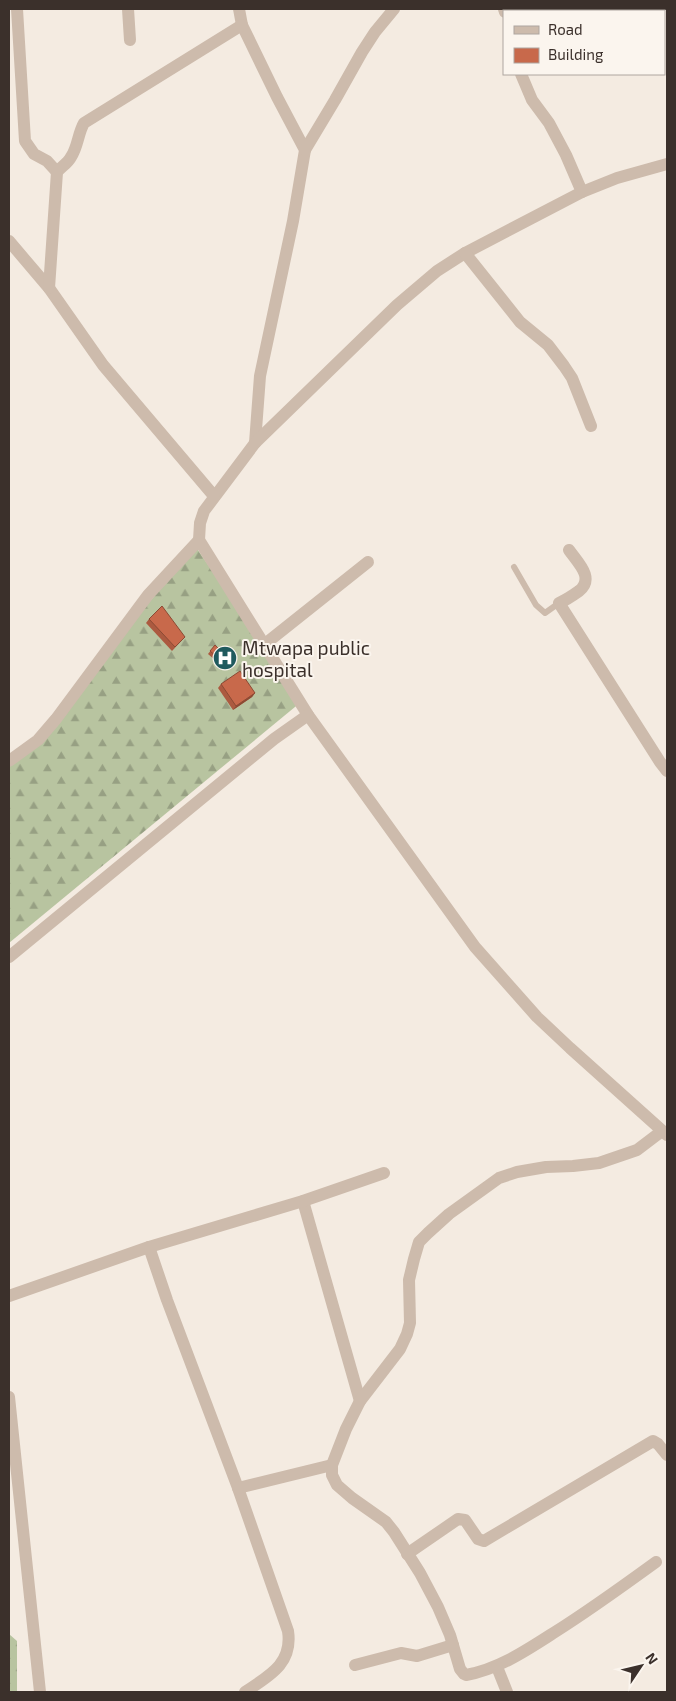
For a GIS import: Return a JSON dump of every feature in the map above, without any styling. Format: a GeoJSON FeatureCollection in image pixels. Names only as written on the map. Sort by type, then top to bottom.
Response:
{"type":"FeatureCollection","features":[{"type":"Feature","properties":{"kind":"street"},"geometry":{"type":"LineString","coordinates":[[17,9],[25,141],[34,154],[47,162],[57,172]]}},
{"type":"Feature","properties":{"kind":"street"},"geometry":{"type":"LineString","coordinates":[[128,9],[130,40]]}},
{"type":"Feature","properties":{"kind":"street"},"geometry":{"type":"LineString","coordinates":[[239,9],[242,25],[273,89],[306,150]]}},
{"type":"Feature","properties":{"kind":"street"},"geometry":{"type":"LineString","coordinates":[[255,442],[259,384],[306,150],[362,52],[375,32],[394,9]]}},
{"type":"Feature","properties":{"kind":"street"},"geometry":{"type":"LineString","coordinates":[[49,288],[57,172],[71,157],[81,128],[89,119],[242,25]]}},
{"type":"Feature","properties":{"kind":"street"},"geometry":{"type":"LineString","coordinates":[[521,75],[532,100],[549,123],[566,155],[582,192]]}},
{"type":"Feature","properties":{"kind":"street"},"geometry":{"type":"LineString","coordinates":[[656,1562],[583,1615],[497,1667],[470,1675],[464,1674],[460,1669],[438,1607],[420,1573],[391,1528],[337,1485],[332,1475],[332,1465],[346,1429],[360,1401],[400,1350],[407,1334],[410,1323],[409,1280],[419,1242],[449,1214],[499,1178],[517,1172],[546,1167],[599,1163],[637,1150],[665,1133],[537,1017],[475,948],[308,715],[199,540],[200,523],[204,511],[255,442],[423,281],[465,253],[582,192],[617,178],[667,164]]}},
{"type":"Feature","properties":{"kind":"street"},"geometry":{"type":"LineString","coordinates":[[9,241],[49,288],[103,365],[214,496]]}},
{"type":"Feature","properties":{"kind":"street"},"geometry":{"type":"LineString","coordinates":[[465,253],[520,322],[548,345],[564,366],[572,378],[591,426]]}},
{"type":"Feature","properties":{"kind":"street"},"geometry":{"type":"LineString","coordinates":[[9,761],[38,740],[56,719],[148,595],[199,540]]}},
{"type":"Feature","properties":{"kind":"street"},"geometry":{"type":"LineString","coordinates":[[569,550],[586,574],[587,579],[584,586],[567,600],[558,604],[667,771]]}},
{"type":"Feature","properties":{"kind":"street"},"geometry":{"type":"LineString","coordinates":[[265,644],[368,562]]}},
{"type":"Feature","properties":{"kind":"street"},"geometry":{"type":"LineString","coordinates":[[9,956],[274,739],[308,715]]}},
{"type":"Feature","properties":{"kind":"street"},"geometry":{"type":"LineString","coordinates":[[9,1296],[149,1247],[303,1201],[384,1173]]}},
{"type":"Feature","properties":{"kind":"street"},"geometry":{"type":"LineString","coordinates":[[303,1201],[360,1401]]}},
{"type":"Feature","properties":{"kind":"street"},"geometry":{"type":"LineString","coordinates":[[149,1247],[238,1488],[288,1631],[287,1654],[279,1667],[268,1677],[245,1692]]}},
{"type":"Feature","properties":{"kind":"street"},"geometry":{"type":"LineString","coordinates":[[9,1397],[40,1692]]}},
{"type":"Feature","properties":{"kind":"street"},"geometry":{"type":"LineString","coordinates":[[407,1554],[458,1519],[465,1520],[478,1539],[484,1541],[653,1441],[667,1455]]}},
{"type":"Feature","properties":{"kind":"street"},"geometry":{"type":"LineString","coordinates":[[238,1488],[332,1465]]}},
{"type":"Feature","properties":{"kind":"street"},"geometry":{"type":"LineString","coordinates":[[355,1665],[401,1653],[417,1656],[453,1645]]}},
{"type":"Feature","properties":{"kind":"street"},"geometry":{"type":"LineString","coordinates":[[497,1667],[507,1692]]}},
{"type":"Feature","properties":{"kind":"lane"},"geometry":{"type":"LineString","coordinates":[[514,567],[536,605],[544,613],[558,604]]}},
{"type":"Feature","properties":{"kind":"green space"},"geometry":{"type":"Polygon","coordinates":[[[196,547],[301,702],[9,943],[9,767],[196,547]]]}},
{"type":"Feature","properties":{"kind":"green space"},"geometry":{"type":"Polygon","coordinates":[[[9,1634],[17,1641],[17,1692],[9,1692],[9,1634]]]}},
{"type":"Feature","properties":{"kind":"building"},"geometry":{"type":"Polygon","coordinates":[[[162,606],[185,637],[175,647],[149,619],[162,606]]]}},
{"type":"Feature","properties":{"kind":"building"},"geometry":{"type":"Polygon","coordinates":[[[215,645],[222,652],[217,657],[210,651],[215,645]]]}},
{"type":"Feature","properties":{"kind":"building"},"geometry":{"type":"Polygon","coordinates":[[[240,671],[255,693],[236,706],[221,684],[240,671]]]}},
{"type":"Feature","properties":{"kind":"place","name":"Mtwapa public hospital"},"geometry":{"type":"Point","coordinates":[225,658]}}]}
